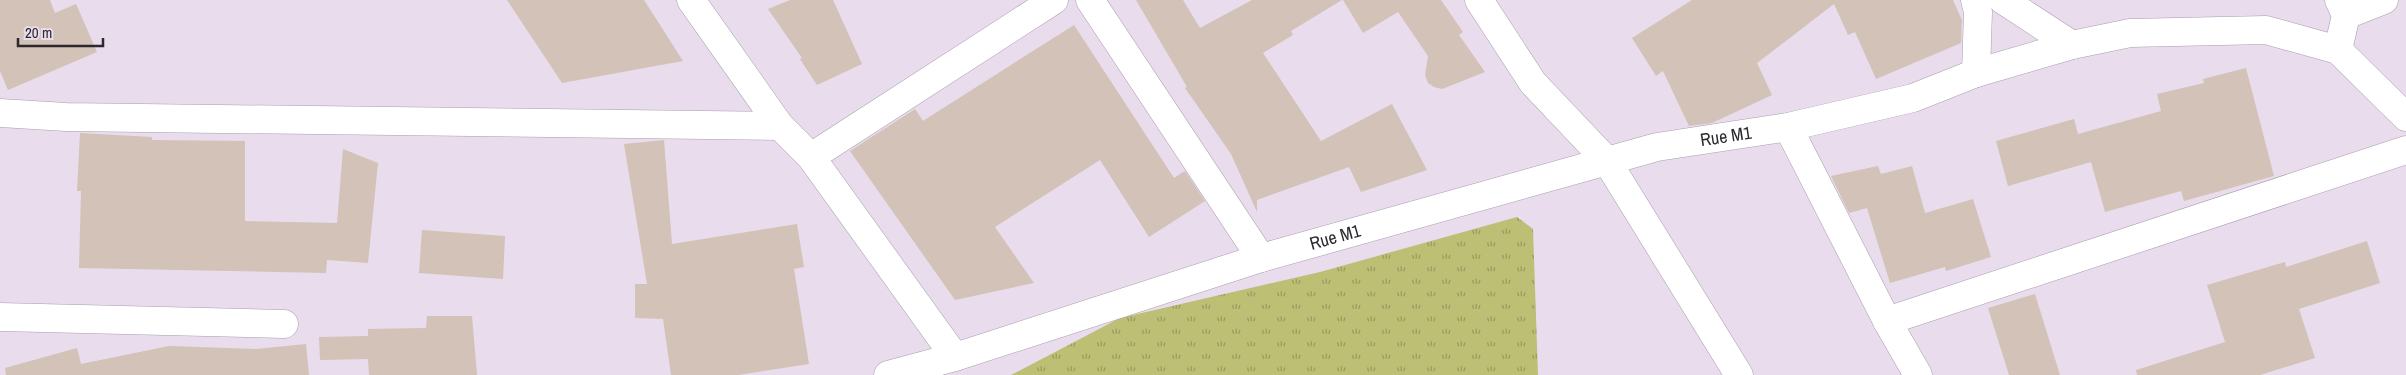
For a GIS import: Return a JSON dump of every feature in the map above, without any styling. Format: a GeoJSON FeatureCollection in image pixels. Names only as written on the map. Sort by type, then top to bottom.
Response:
{"type":"FeatureCollection","features":[{"type":"Feature","properties":{"kind":"street"},"geometry":{"type":"LineString","coordinates":[[691,0],[780,126],[812,157],[955,356]]}},
{"type":"Feature","properties":{"kind":"street"},"geometry":{"type":"LineString","coordinates":[[812,157],[1054,0]]}},
{"type":"Feature","properties":{"kind":"street"},"geometry":{"type":"LineString","coordinates":[[1090,0],[1261,258]]}},
{"type":"Feature","properties":{"kind":"street"},"geometry":{"type":"LineString","coordinates":[[1479,0],[1533,82],[1607,161],[1739,375]]}},
{"type":"Feature","properties":{"kind":"street"},"geometry":{"type":"LineString","coordinates":[[1975,0],[1978,12],[1976,73]]}},
{"type":"Feature","properties":{"kind":"street"},"geometry":{"type":"LineString","coordinates":[[2003,0],[2072,44]]}},
{"type":"Feature","properties":{"kind":"street"},"geometry":{"type":"LineString","coordinates":[[2384,0],[2343,7],[2338,50],[2406,117]]}},
{"type":"Feature","properties":{"kind":"street","name":"Rue M1"},"geometry":{"type":"LineString","coordinates":[[888,375],[955,356],[1261,258],[1657,147],[1788,127],[1913,98],[1976,73],[2072,44],[2130,33],[2266,30],[2338,50]]}},
{"type":"Feature","properties":{"kind":"street"},"geometry":{"type":"LineString","coordinates":[[0,113],[66,117],[780,126]]}},
{"type":"Feature","properties":{"kind":"street"},"geometry":{"type":"LineString","coordinates":[[1788,127],[1918,375]]}},
{"type":"Feature","properties":{"kind":"street"},"geometry":{"type":"LineString","coordinates":[[1888,321],[2406,150]]}},
{"type":"Feature","properties":{"kind":"street"},"geometry":{"type":"LineString","coordinates":[[0,317],[284,324]]}},
{"type":"Feature","properties":{"kind":"green space"},"geometry":{"type":"Polygon","coordinates":[[[1517,217],[1533,229],[1538,375],[1011,375],[1120,318],[1320,272],[1517,217]]]}},
{"type":"Feature","properties":{"kind":"building"},"geometry":{"type":"Polygon","coordinates":[[[0,0],[50,0],[55,13],[76,4],[97,52],[8,90],[0,71],[0,0]]]}},
{"type":"Feature","properties":{"kind":"building"},"geometry":{"type":"Polygon","coordinates":[[[507,0],[644,0],[683,61],[562,83],[507,0]]]}},
{"type":"Feature","properties":{"kind":"building"},"geometry":{"type":"Polygon","coordinates":[[[790,0],[833,0],[862,64],[817,85],[800,59],[802,58],[768,9],[790,0]]]}},
{"type":"Feature","properties":{"kind":"building"},"geometry":{"type":"Polygon","coordinates":[[[1136,0],[1183,0],[1200,28],[1252,0],[1342,0],[1291,31],[1293,35],[1263,53],[1321,141],[1392,104],[1427,170],[1361,192],[1349,167],[1257,200],[1257,212],[1231,154],[1185,88],[1187,87],[1136,0]]]}},
{"type":"Feature","properties":{"kind":"building"},"geometry":{"type":"Polygon","coordinates":[[[1343,0],[1441,0],[1463,32],[1459,35],[1485,72],[1442,89],[1434,87],[1428,83],[1425,75],[1428,56],[1398,12],[1363,33],[1343,0]]]}},
{"type":"Feature","properties":{"kind":"building"},"geometry":{"type":"Polygon","coordinates":[[[1692,0],[1953,0],[1962,20],[1961,43],[1876,79],[1855,32],[1848,35],[1834,4],[1757,63],[1772,95],[1712,123],[1689,126],[1663,71],[1656,76],[1632,38],[1692,0]]]}},
{"type":"Feature","properties":{"kind":"building"},"geometry":{"type":"Polygon","coordinates":[[[1074,25],[1174,178],[1185,171],[1205,201],[1149,237],[1100,160],[995,227],[1034,283],[955,300],[850,151],[915,109],[923,121],[1074,25]]]}},
{"type":"Feature","properties":{"kind":"building"},"geometry":{"type":"Polygon","coordinates":[[[2246,68],[2274,176],[2184,201],[2181,191],[2105,212],[2091,162],[2008,186],[1996,141],[2074,119],[2078,134],[2161,111],[2157,94],[2204,83],[2203,79],[2246,68]]]}},
{"type":"Feature","properties":{"kind":"building"},"geometry":{"type":"Polygon","coordinates":[[[80,133],[152,137],[152,140],[245,141],[245,221],[337,223],[343,149],[378,163],[368,263],[327,260],[326,273],[79,268],[81,191],[77,191],[80,133]]]}},
{"type":"Feature","properties":{"kind":"building"},"geometry":{"type":"Polygon","coordinates":[[[664,140],[672,244],[797,224],[804,267],[794,269],[809,364],[738,375],[671,375],[663,319],[635,318],[635,284],[647,284],[624,144],[664,140]]]}},
{"type":"Feature","properties":{"kind":"building"},"geometry":{"type":"Polygon","coordinates":[[[1878,166],[1881,174],[1912,166],[1925,213],[1973,199],[1991,257],[1946,271],[1945,267],[1890,283],[1867,208],[1849,213],[1831,176],[1878,166]]]}},
{"type":"Feature","properties":{"kind":"building"},"geometry":{"type":"Polygon","coordinates":[[[422,230],[505,236],[503,279],[419,273],[422,230]]]}},
{"type":"Feature","properties":{"kind":"building"},"geometry":{"type":"Polygon","coordinates":[[[2367,241],[2380,283],[2299,309],[2315,358],[2260,375],[2137,375],[2136,370],[2225,342],[2207,285],[2285,262],[2286,267],[2367,241]]]}},
{"type":"Feature","properties":{"kind":"building"},"geometry":{"type":"Polygon","coordinates":[[[2035,294],[2060,375],[2009,375],[1988,308],[2035,294]]]}},
{"type":"Feature","properties":{"kind":"building"},"geometry":{"type":"Polygon","coordinates":[[[427,316],[472,316],[477,375],[369,375],[368,359],[320,360],[319,337],[368,336],[368,329],[426,328],[427,316]]]}},
{"type":"Feature","properties":{"kind":"building"},"geometry":{"type":"Polygon","coordinates":[[[306,344],[309,375],[6,375],[5,368],[77,348],[81,364],[169,346],[256,349],[306,344]]]}}]}
